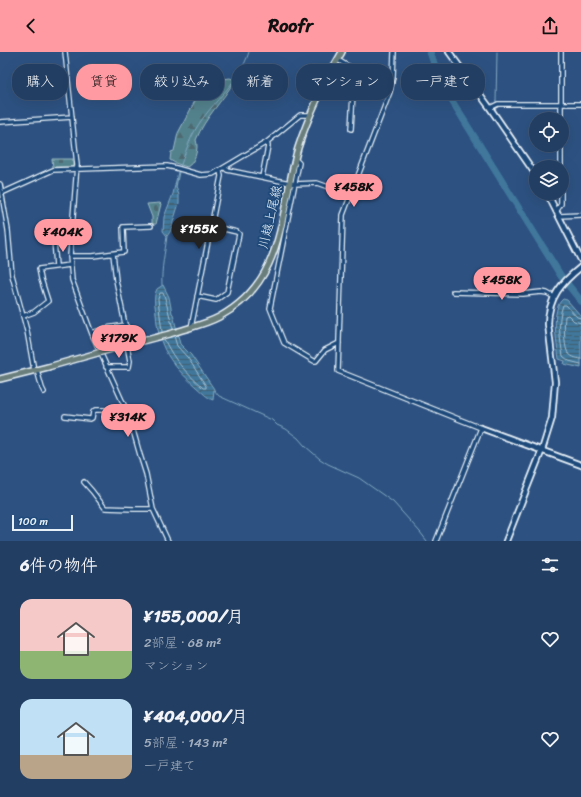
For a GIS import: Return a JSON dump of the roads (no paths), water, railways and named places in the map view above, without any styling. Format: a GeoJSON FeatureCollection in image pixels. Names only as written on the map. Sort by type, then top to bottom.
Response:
{"type":"FeatureCollection","features":[{"type":"Feature","properties":{"kind":"main road","name":"川越上尾線"},"geometry":{"type":"LineString","coordinates":[[0,380],[191,328],[214,319],[231,309],[250,292],[261,278],[277,244],[292,184],[295,159],[309,115],[322,86],[342,52]]}},
{"type":"Feature","properties":{"kind":"street"},"geometry":{"type":"LineString","coordinates":[[65,52],[76,170],[70,256],[73,286],[106,367],[127,410],[146,474],[152,509],[168,541]]}},
{"type":"Feature","properties":{"kind":"street"},"geometry":{"type":"LineString","coordinates":[[393,68],[394,52]]}},
{"type":"Feature","properties":{"kind":"street"},"geometry":{"type":"LineString","coordinates":[[449,52],[529,165]]}},
{"type":"Feature","properties":{"kind":"street"},"geometry":{"type":"LineString","coordinates":[[561,52],[561,112]]}},
{"type":"Feature","properties":{"kind":"street"},"geometry":{"type":"LineString","coordinates":[[338,60],[344,64]]}},
{"type":"Feature","properties":{"kind":"street"},"geometry":{"type":"LineString","coordinates":[[351,129],[353,100]]}},
{"type":"Feature","properties":{"kind":"street"},"geometry":{"type":"LineString","coordinates":[[387,100],[343,215],[338,371],[481,428],[581,465]]}},
{"type":"Feature","properties":{"kind":"street"},"geometry":{"type":"LineString","coordinates":[[490,108],[498,104],[581,104]]}},
{"type":"Feature","properties":{"kind":"street"},"geometry":{"type":"LineString","coordinates":[[2,193],[53,170],[167,166],[206,175],[213,174],[267,142],[300,115],[309,115]]}},
{"type":"Feature","properties":{"kind":"street"},"geometry":{"type":"LineString","coordinates":[[0,122],[72,117]]}},
{"type":"Feature","properties":{"kind":"street"},"geometry":{"type":"LineString","coordinates":[[262,177],[268,146],[267,142]]}},
{"type":"Feature","properties":{"kind":"street"},"geometry":{"type":"LineString","coordinates":[[225,168],[227,170],[292,184],[317,183],[351,195]]}},
{"type":"Feature","properties":{"kind":"street"},"geometry":{"type":"LineString","coordinates":[[191,328],[221,176],[220,171]]}},
{"type":"Feature","properties":{"kind":"street"},"geometry":{"type":"LineString","coordinates":[[0,184],[10,241],[10,265],[33,360],[33,370],[44,392]]}},
{"type":"Feature","properties":{"kind":"street"},"geometry":{"type":"LineString","coordinates":[[292,184],[270,308],[284,343],[314,361],[316,361],[325,350],[339,343]]}},
{"type":"Feature","properties":{"kind":"street"},"geometry":{"type":"LineString","coordinates":[[550,200],[581,260]]}},
{"type":"Feature","properties":{"kind":"street"},"geometry":{"type":"LineString","coordinates":[[557,214],[560,200]]}},
{"type":"Feature","properties":{"kind":"street"},"geometry":{"type":"LineString","coordinates":[[557,214],[581,215]]}},
{"type":"Feature","properties":{"kind":"street"},"geometry":{"type":"LineString","coordinates":[[70,256],[93,256],[124,252],[123,227],[151,226]]}},
{"type":"Feature","properties":{"kind":"street"},"geometry":{"type":"LineString","coordinates":[[198,296],[216,300],[227,292],[239,234],[237,232],[211,226]]}},
{"type":"Feature","properties":{"kind":"street"},"geometry":{"type":"LineString","coordinates":[[54,240],[56,266]]}},
{"type":"Feature","properties":{"kind":"street"},"geometry":{"type":"LineString","coordinates":[[106,367],[129,367],[130,361],[126,325],[116,280],[113,254]]}},
{"type":"Feature","properties":{"kind":"street"},"geometry":{"type":"LineString","coordinates":[[23,316],[34,312],[48,301],[39,269],[70,265]]}},
{"type":"Feature","properties":{"kind":"street"},"geometry":{"type":"LineString","coordinates":[[506,541],[542,450],[550,427],[554,408],[555,382],[548,317],[554,297],[562,284],[568,277],[581,267]]}},
{"type":"Feature","properties":{"kind":"street"},"geometry":{"type":"LineString","coordinates":[[453,292],[523,294],[541,292],[547,293],[554,297]]}},
{"type":"Feature","properties":{"kind":"street"},"geometry":{"type":"LineString","coordinates":[[92,333],[106,328],[126,325]]}},
{"type":"Feature","properties":{"kind":"street"},"geometry":{"type":"LineString","coordinates":[[65,416],[90,419],[92,418],[95,410],[127,410]]}},
{"type":"Feature","properties":{"kind":"street"},"geometry":{"type":"LineString","coordinates":[[436,541],[481,428]]}},
{"type":"Feature","properties":{"kind":"street"},"geometry":{"type":"LineString","coordinates":[[84,482],[105,508],[152,509]]}},
{"type":"Feature","properties":{"kind":"water"},"geometry":{"type":"Polygon","coordinates":[[[178,172],[176,187],[179,195],[179,203],[170,232],[167,236],[163,231],[164,217],[173,194],[178,172]]]}},
{"type":"Feature","properties":{"kind":"water"},"geometry":{"type":"Polygon","coordinates":[[[163,285],[169,297],[180,344],[191,355],[214,389],[213,400],[204,394],[179,371],[163,346],[157,325],[155,295],[157,289],[163,285]]]}},
{"type":"Feature","properties":{"kind":"water"},"geometry":{"type":"Polygon","coordinates":[[[563,299],[567,300],[581,316],[581,368],[564,364],[565,361],[559,359],[555,318],[559,304],[563,299]]]}},
{"type":"Feature","properties":{"kind":"waterway"},"geometry":{"type":"LineString","coordinates":[[180,167],[190,140],[198,125],[238,75],[249,52]]}},
{"type":"Feature","properties":{"kind":"waterway"},"geometry":{"type":"LineString","coordinates":[[430,52],[437,72],[452,101],[561,276],[581,301]]}},
{"type":"Feature","properties":{"kind":"waterway"},"geometry":{"type":"LineString","coordinates":[[496,102],[497,52]]}},
{"type":"Feature","properties":{"kind":"waterway"},"geometry":{"type":"LineString","coordinates":[[162,285],[167,236]]}},
{"type":"Feature","properties":{"kind":"waterway"},"geometry":{"type":"LineString","coordinates":[[214,390],[219,396],[272,420],[277,425],[286,429],[298,438],[320,459],[359,478],[393,502],[427,541]]}}]}
